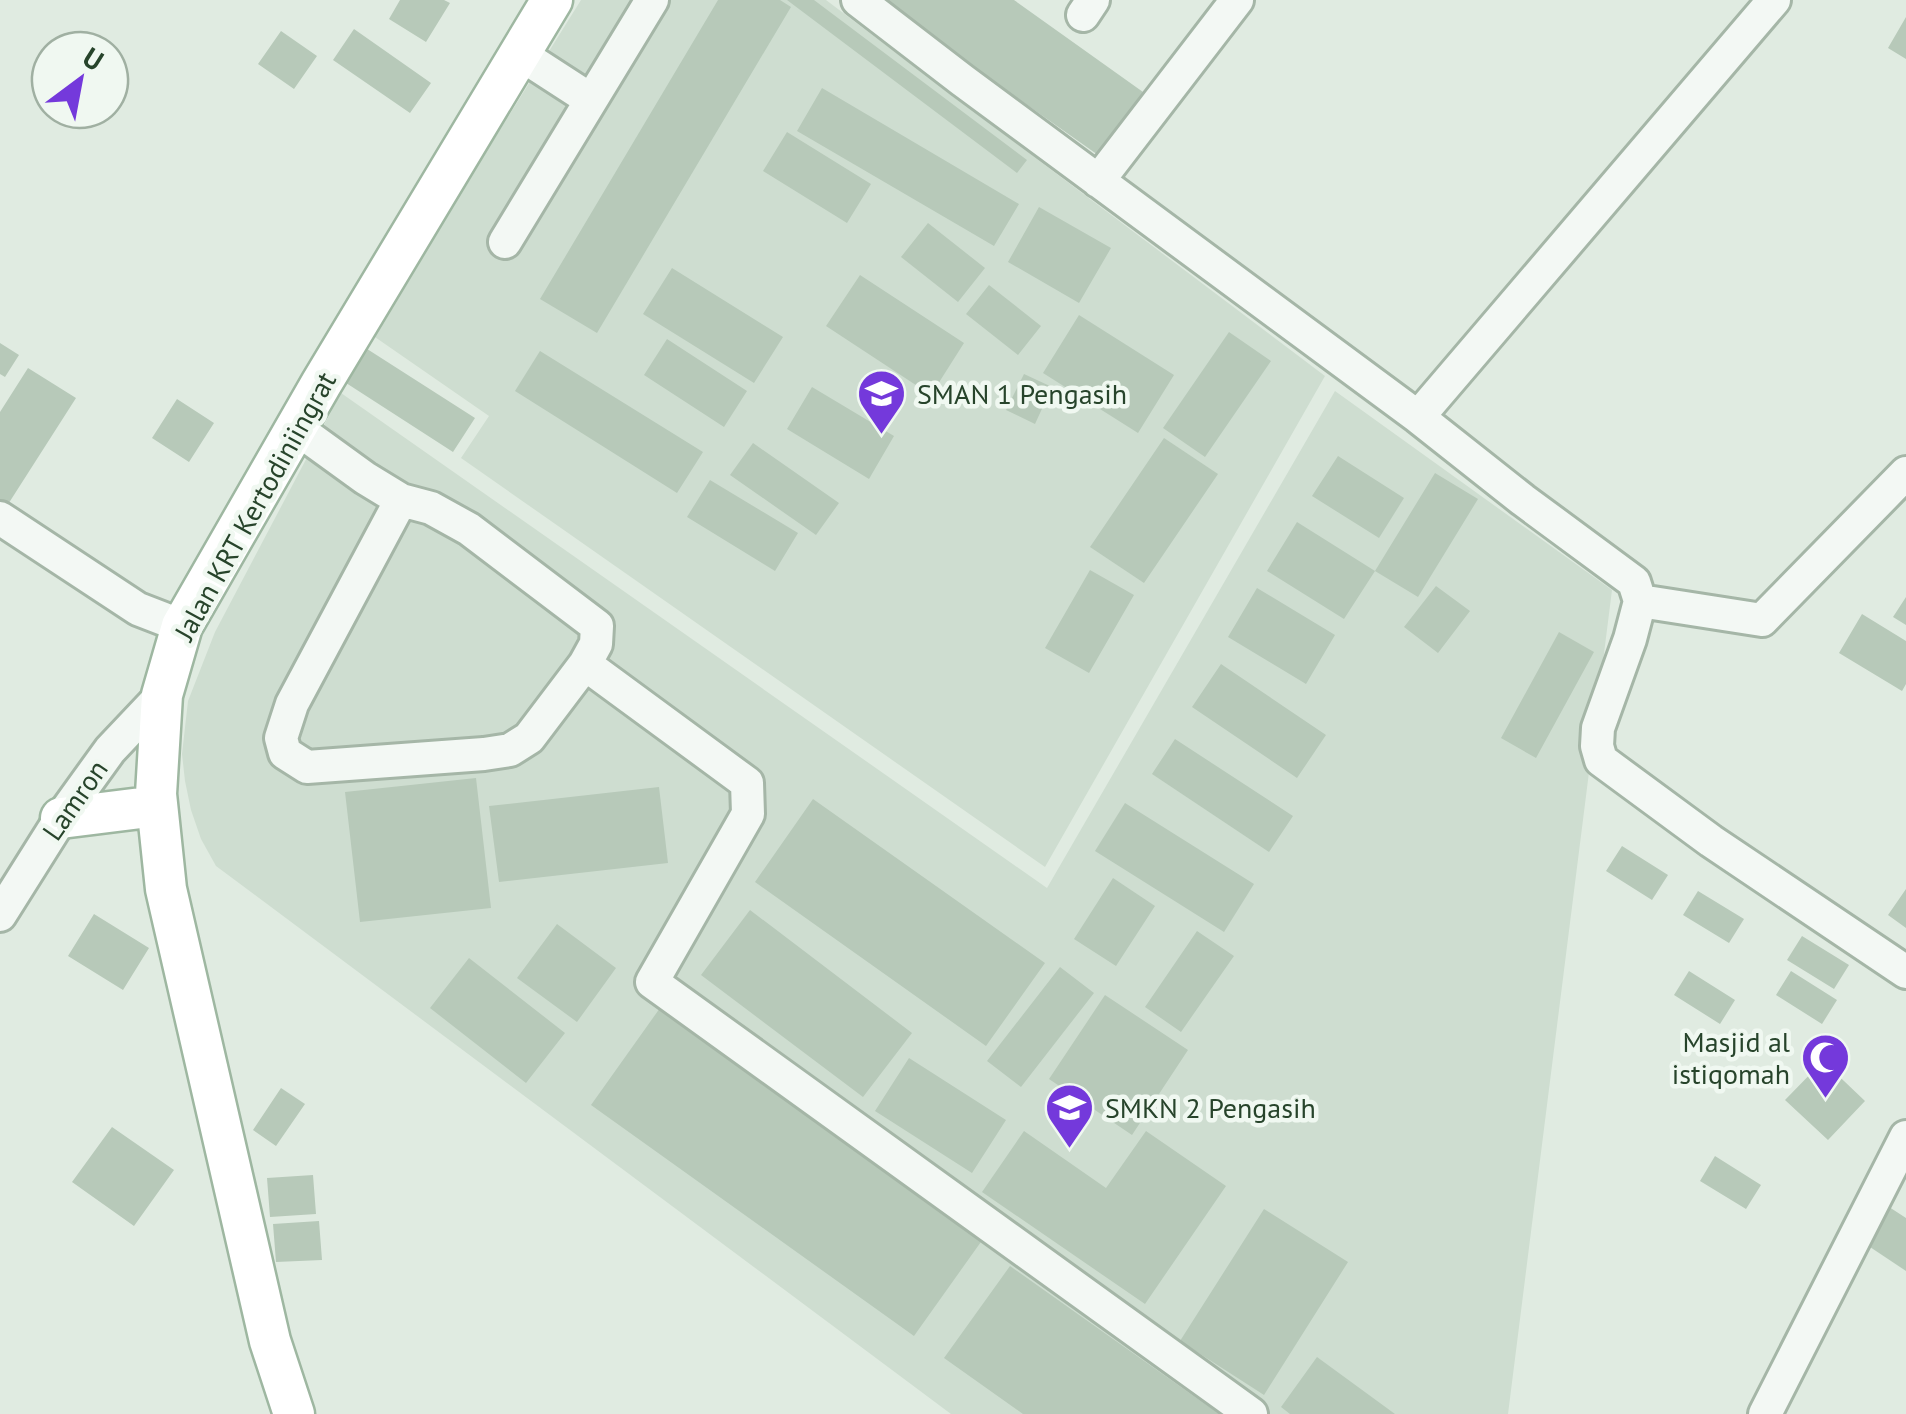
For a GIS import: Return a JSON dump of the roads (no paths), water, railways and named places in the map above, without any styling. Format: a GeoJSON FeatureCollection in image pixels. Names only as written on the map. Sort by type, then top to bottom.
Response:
{"type":"FeatureCollection","features":[{"type":"Feature","properties":{"kind":"main road","name":"Jalan KRT Kertodiniingrat"},"geometry":{"type":"LineString","coordinates":[[294,1414],[270,1341],[166,890],[158,806],[162,695],[182,626],[552,0]]}},
{"type":"Feature","properties":{"kind":"main road"},"geometry":{"type":"LineString","coordinates":[[61,818],[158,806]]}},
{"type":"Feature","properties":{"kind":"street"},"geometry":{"type":"LineString","coordinates":[[504,242],[652,0]]}},
{"type":"Feature","properties":{"kind":"street"},"geometry":{"type":"LineString","coordinates":[[858,0],[1634,582],[1640,601],[1598,728],[1601,760],[1906,972]]}},
{"type":"Feature","properties":{"kind":"street"},"geometry":{"type":"LineString","coordinates":[[1098,181],[1237,0]]}},
{"type":"Feature","properties":{"kind":"street"},"geometry":{"type":"LineString","coordinates":[[1418,417],[1774,0]]}},
{"type":"Feature","properties":{"kind":"street"},"geometry":{"type":"LineString","coordinates":[[520,54],[591,100]]}},
{"type":"Feature","properties":{"kind":"street"},"geometry":{"type":"LineString","coordinates":[[296,428],[401,500],[431,508],[469,529],[597,626],[596,644],[586,664],[529,738],[510,750],[307,767],[285,753],[281,738],[292,704],[401,500]]}},
{"type":"Feature","properties":{"kind":"street"},"geometry":{"type":"LineString","coordinates":[[1640,601],[1762,620],[1906,473]]}},
{"type":"Feature","properties":{"kind":"street"},"geometry":{"type":"LineString","coordinates":[[0,518],[138,609],[182,626]]}},
{"type":"Feature","properties":{"kind":"street"},"geometry":{"type":"LineString","coordinates":[[586,664],[748,783],[748,814],[652,982],[1252,1414]]}},
{"type":"Feature","properties":{"kind":"street","name":"Lamron"},"geometry":{"type":"LineString","coordinates":[[0,915],[61,818],[110,750],[162,695]]}},
{"type":"Feature","properties":{"kind":"street"},"geometry":{"type":"LineString","coordinates":[[1766,1414],[1906,1137]]}},
{"type":"Feature","properties":{"kind":"place","name":"SMAN 1 Pengasih"},"geometry":{"type":"Point","coordinates":[882,436]}},
{"type":"Feature","properties":{"kind":"place","name":"Masjid al istiqomah"},"geometry":{"type":"Point","coordinates":[1825,1100]}},
{"type":"Feature","properties":{"kind":"place","name":"SMKN 2 Pengasih"},"geometry":{"type":"Point","coordinates":[1070,1150]}}]}
